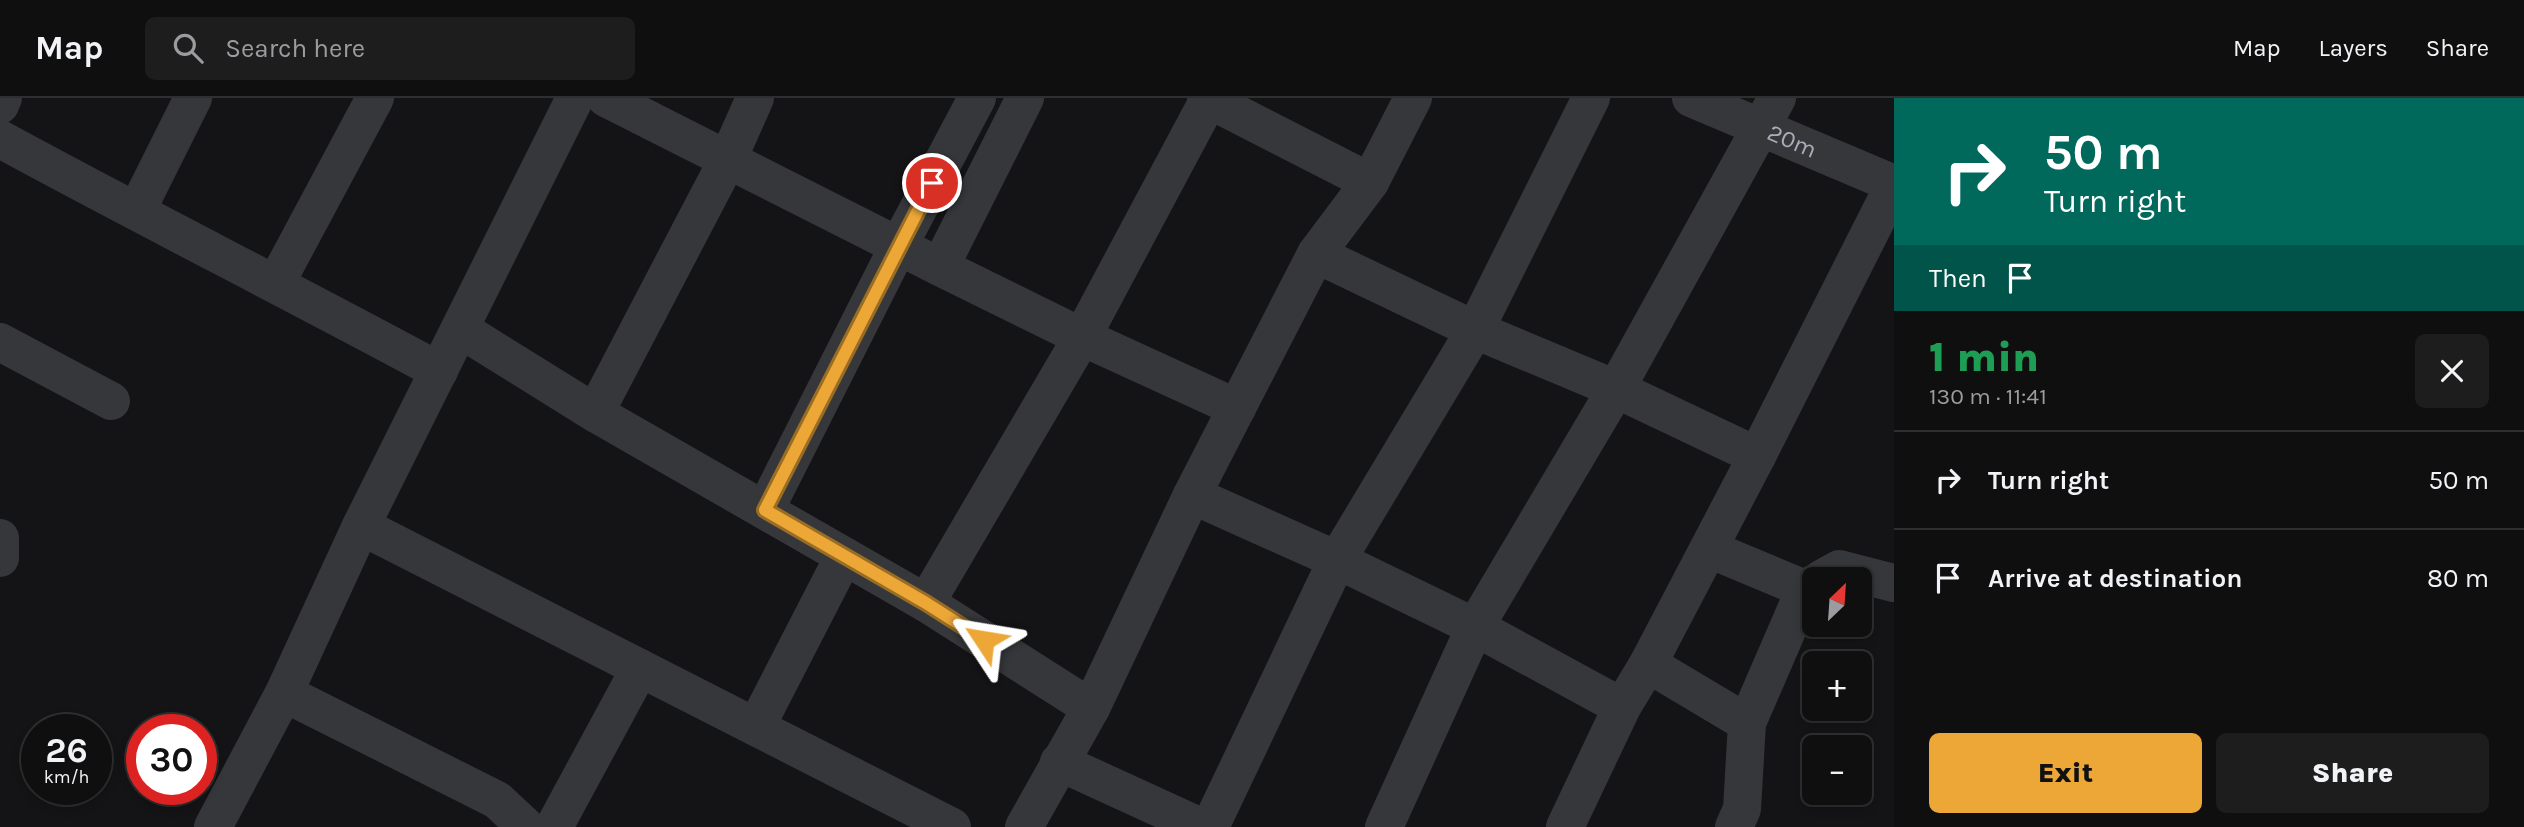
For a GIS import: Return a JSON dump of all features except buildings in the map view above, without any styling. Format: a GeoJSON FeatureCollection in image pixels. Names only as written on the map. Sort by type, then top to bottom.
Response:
{"type":"FeatureCollection","features":[{"type":"Feature","properties":{"kind":"street"},"geometry":{"type":"LineString","coordinates":[[0,105],[3,98]]}},
{"type":"Feature","properties":{"kind":"street"},"geometry":{"type":"LineString","coordinates":[[136,210],[193,98]]}},
{"type":"Feature","properties":{"kind":"street"},"geometry":{"type":"LineString","coordinates":[[276,283],[375,98]]}},
{"type":"Feature","properties":{"kind":"street"},"geometry":{"type":"LineString","coordinates":[[213,827],[284,693],[361,526],[575,98]]}},
{"type":"Feature","properties":{"kind":"street"},"geometry":{"type":"LineString","coordinates":[[606,98],[898,247],[1082,337],[1237,408]]}},
{"type":"Feature","properties":{"kind":"street"},"geometry":{"type":"LineString","coordinates":[[595,413],[728,159],[755,98]]}},
{"type":"Feature","properties":{"kind":"street"},"geometry":{"type":"LineString","coordinates":[[765,510],[977,98]]}},
{"type":"Feature","properties":{"kind":"street"},"geometry":{"type":"LineString","coordinates":[[940,267],[1025,98]]}},
{"type":"Feature","properties":{"kind":"street"},"geometry":{"type":"LineString","coordinates":[[1024,827],[1091,708],[1192,495],[1316,254],[1370,182],[1413,98]]}},
{"type":"Feature","properties":{"kind":"street"},"geometry":{"type":"LineString","coordinates":[[1210,827],[1337,560],[1475,330],[1591,98]]}},
{"type":"Feature","properties":{"kind":"street","name":"20m"},"geometry":{"type":"LineString","coordinates":[[1691,98],[1769,113],[1894,184]]}},
{"type":"Feature","properties":{"kind":"street"},"geometry":{"type":"LineString","coordinates":[[926,603],[1082,337],[1208,99],[1370,182]]}},
{"type":"Feature","properties":{"kind":"street"},"geometry":{"type":"LineString","coordinates":[[1384,827],[1475,627],[1616,389],[1769,113]]}},
{"type":"Feature","properties":{"kind":"street"},"geometry":{"type":"LineString","coordinates":[[0,139],[439,371]]}},
{"type":"Feature","properties":{"kind":"street"},"geometry":{"type":"LineString","coordinates":[[1565,827],[1622,707],[1648,664],[1758,456],[1894,184]]}},
{"type":"Feature","properties":{"kind":"street"},"geometry":{"type":"LineString","coordinates":[[1316,254],[1475,330],[1616,389],[1758,456]]}},
{"type":"Feature","properties":{"kind":"street"},"geometry":{"type":"LineString","coordinates":[[460,329],[595,413],[926,603],[1091,708]]}},
{"type":"Feature","properties":{"kind":"street"},"geometry":{"type":"LineString","coordinates":[[0,342],[111,401]]}},
{"type":"Feature","properties":{"kind":"street"},"geometry":{"type":"LineString","coordinates":[[1192,495],[1337,560],[1475,627],[1622,707]]}},
{"type":"Feature","properties":{"kind":"street"},"geometry":{"type":"LineString","coordinates":[[361,526],[952,827]]}},
{"type":"Feature","properties":{"kind":"street"},"geometry":{"type":"LineString","coordinates":[[0,538],[0,558]]}},
{"type":"Feature","properties":{"kind":"street"},"geometry":{"type":"LineString","coordinates":[[1709,549],[1802,580]]}},
{"type":"Feature","properties":{"kind":"street"},"geometry":{"type":"LineString","coordinates":[[756,727],[844,556]]}},
{"type":"Feature","properties":{"kind":"street"},"geometry":{"type":"LineString","coordinates":[[1872,577],[1894,583]]}},
{"type":"Feature","properties":{"kind":"street"},"geometry":{"type":"LineString","coordinates":[[1734,827],[1742,809],[1747,723],[1802,609]]}},
{"type":"Feature","properties":{"kind":"street"},"geometry":{"type":"LineString","coordinates":[[1648,664],[1747,723]]}},
{"type":"Feature","properties":{"kind":"street"},"geometry":{"type":"LineString","coordinates":[[554,827],[640,668]]}},
{"type":"Feature","properties":{"kind":"street"},"geometry":{"type":"LineString","coordinates":[[284,693],[497,800],[526,827]]}},
{"type":"Feature","properties":{"kind":"street"},"geometry":{"type":"LineString","coordinates":[[1059,762],[1201,827]]}},
{"type":"Feature","properties":{"kind":"route"},"geometry":{"type":"LineString","coordinates":[[932,183],[765,510],[926,603],[984,640]]}}]}
